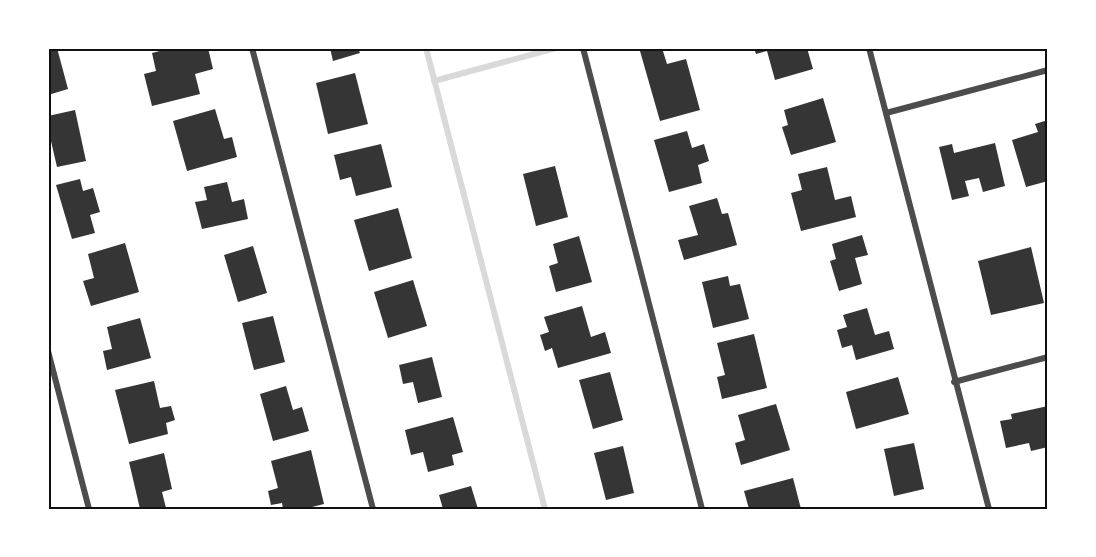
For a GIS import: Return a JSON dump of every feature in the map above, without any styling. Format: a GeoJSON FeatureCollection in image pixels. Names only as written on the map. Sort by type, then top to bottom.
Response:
{"type":"FeatureCollection","features":[{"type":"Feature","properties":{"kind":"street"},"geometry":{"type":"LineString","coordinates":[[252,48],[373,509]]}},
{"type":"Feature","properties":{"kind":"street"},"geometry":{"type":"LineString","coordinates":[[583,48],[702,509]]}},
{"type":"Feature","properties":{"kind":"street"},"geometry":{"type":"LineString","coordinates":[[869,48],[954,382],[989,509]]}},
{"type":"Feature","properties":{"kind":"street"},"geometry":{"type":"LineString","coordinates":[[886,112],[1048,70]]}},
{"type":"Feature","properties":{"kind":"street"},"geometry":{"type":"LineString","coordinates":[[48,351],[89,509]]}},
{"type":"Feature","properties":{"kind":"street"},"geometry":{"type":"LineString","coordinates":[[954,382],[1048,357]]}},
{"type":"Feature","properties":{"kind":"building"},"geometry":{"type":"Polygon","coordinates":[[[48,48],[57,48],[68,89],[48,95],[48,48]]]}},
{"type":"Feature","properties":{"kind":"building"},"geometry":{"type":"Polygon","coordinates":[[[171,48],[208,48],[213,69],[195,74],[200,94],[152,106],[144,74],[156,71],[152,53],[171,48]]]}},
{"type":"Feature","properties":{"kind":"building"},"geometry":{"type":"Polygon","coordinates":[[[330,48],[358,48],[360,53],[333,61],[330,48]]]}},
{"type":"Feature","properties":{"kind":"building"},"geometry":{"type":"Polygon","coordinates":[[[662,48],[667,64],[686,59],[700,110],[660,121],[640,51],[662,48]]]}},
{"type":"Feature","properties":{"kind":"building"},"geometry":{"type":"Polygon","coordinates":[[[754,48],[807,48],[813,69],[775,80],[767,51],[756,54],[754,48]]]}},
{"type":"Feature","properties":{"kind":"building"},"geometry":{"type":"Polygon","coordinates":[[[355,73],[368,124],[328,134],[316,83],[355,73]]]}},
{"type":"Feature","properties":{"kind":"building"},"geometry":{"type":"Polygon","coordinates":[[[823,98],[836,142],[791,155],[782,127],[788,125],[784,110],[823,98]]]}},
{"type":"Feature","properties":{"kind":"building"},"geometry":{"type":"Polygon","coordinates":[[[215,109],[224,139],[232,137],[237,157],[187,171],[173,121],[215,109]]]}},
{"type":"Feature","properties":{"kind":"building"},"geometry":{"type":"Polygon","coordinates":[[[75,110],[86,161],[57,167],[48,128],[48,116],[75,110]]]}},
{"type":"Feature","properties":{"kind":"building"},"geometry":{"type":"Polygon","coordinates":[[[1048,120],[1048,181],[1026,187],[1012,140],[1038,132],[1035,124],[1048,120]]]}},
{"type":"Feature","properties":{"kind":"building"},"geometry":{"type":"Polygon","coordinates":[[[687,131],[692,148],[704,144],[709,161],[698,165],[702,183],[669,192],[654,140],[687,131]]]}},
{"type":"Feature","properties":{"kind":"building"},"geometry":{"type":"Polygon","coordinates":[[[995,143],[1005,186],[983,192],[979,178],[965,181],[969,196],[952,200],[939,147],[952,144],[954,153],[995,143]]]}},
{"type":"Feature","properties":{"kind":"building"},"geometry":{"type":"Polygon","coordinates":[[[381,144],[392,187],[356,196],[351,177],[340,180],[334,155],[381,144]]]}},
{"type":"Feature","properties":{"kind":"building"},"geometry":{"type":"Polygon","coordinates":[[[555,166],[568,217],[536,226],[523,174],[555,166]]]}},
{"type":"Feature","properties":{"kind":"building"},"geometry":{"type":"Polygon","coordinates":[[[827,167],[835,200],[851,196],[856,217],[801,231],[791,193],[802,190],[798,174],[827,167]]]}},
{"type":"Feature","properties":{"kind":"building"},"geometry":{"type":"Polygon","coordinates":[[[80,179],[83,191],[93,188],[100,212],[90,215],[95,233],[72,239],[56,185],[80,179]]]}},
{"type":"Feature","properties":{"kind":"building"},"geometry":{"type":"Polygon","coordinates":[[[227,182],[232,202],[244,199],[248,219],[202,229],[195,202],[207,200],[204,187],[227,182]]]}},
{"type":"Feature","properties":{"kind":"building"},"geometry":{"type":"Polygon","coordinates":[[[717,198],[722,214],[728,213],[737,245],[684,260],[678,240],[698,235],[689,206],[717,198]]]}},
{"type":"Feature","properties":{"kind":"building"},"geometry":{"type":"Polygon","coordinates":[[[398,208],[412,258],[369,271],[354,220],[398,208]]]}},
{"type":"Feature","properties":{"kind":"building"},"geometry":{"type":"Polygon","coordinates":[[[862,235],[868,255],[855,258],[862,284],[839,291],[830,261],[836,259],[832,244],[862,235]]]}},
{"type":"Feature","properties":{"kind":"building"},"geometry":{"type":"Polygon","coordinates":[[[579,236],[592,282],[556,292],[549,266],[558,263],[553,244],[579,236]]]}},
{"type":"Feature","properties":{"kind":"building"},"geometry":{"type":"Polygon","coordinates":[[[125,243],[139,292],[91,306],[83,281],[94,278],[88,254],[125,243]]]}},
{"type":"Feature","properties":{"kind":"building"},"geometry":{"type":"Polygon","coordinates":[[[253,246],[267,293],[238,302],[224,255],[253,246]]]}},
{"type":"Feature","properties":{"kind":"building"},"geometry":{"type":"Polygon","coordinates":[[[1031,247],[1044,303],[991,315],[978,261],[1031,247]]]}},
{"type":"Feature","properties":{"kind":"building"},"geometry":{"type":"Polygon","coordinates":[[[728,276],[730,286],[740,284],[749,319],[713,328],[702,282],[728,276]]]}},
{"type":"Feature","properties":{"kind":"building"},"geometry":{"type":"Polygon","coordinates":[[[413,280],[427,326],[388,338],[374,292],[413,280]]]}},
{"type":"Feature","properties":{"kind":"building"},"geometry":{"type":"Polygon","coordinates":[[[582,306],[591,337],[605,332],[611,353],[558,368],[552,348],[545,351],[540,335],[549,332],[544,317],[582,306]]]}},
{"type":"Feature","properties":{"kind":"building"},"geometry":{"type":"Polygon","coordinates":[[[867,308],[875,335],[889,331],[894,349],[856,360],[852,345],[842,348],[837,330],[847,327],[843,315],[867,308]]]}},
{"type":"Feature","properties":{"kind":"building"},"geometry":{"type":"Polygon","coordinates":[[[273,316],[285,362],[254,370],[242,323],[273,316]]]}},
{"type":"Feature","properties":{"kind":"building"},"geometry":{"type":"Polygon","coordinates":[[[140,318],[151,358],[107,370],[103,351],[112,349],[107,327],[140,318]]]}},
{"type":"Feature","properties":{"kind":"building"},"geometry":{"type":"Polygon","coordinates":[[[754,334],[767,388],[722,399],[717,377],[725,375],[717,343],[754,334]]]}},
{"type":"Feature","properties":{"kind":"building"},"geometry":{"type":"Polygon","coordinates":[[[432,357],[442,397],[418,403],[413,382],[403,384],[399,365],[432,357]]]}},
{"type":"Feature","properties":{"kind":"building"},"geometry":{"type":"Polygon","coordinates":[[[610,372],[623,420],[593,429],[579,380],[610,372]]]}},
{"type":"Feature","properties":{"kind":"building"},"geometry":{"type":"Polygon","coordinates":[[[898,377],[909,414],[856,429],[846,392],[898,377]]]}},
{"type":"Feature","properties":{"kind":"building"},"geometry":{"type":"Polygon","coordinates":[[[154,381],[160,408],[171,406],[175,420],[166,423],[168,434],[129,444],[115,390],[154,381]]]}},
{"type":"Feature","properties":{"kind":"building"},"geometry":{"type":"Polygon","coordinates":[[[286,386],[293,410],[302,407],[309,431],[273,441],[260,394],[286,386]]]}},
{"type":"Feature","properties":{"kind":"building"},"geometry":{"type":"Polygon","coordinates":[[[776,404],[790,450],[741,465],[735,443],[745,440],[738,415],[776,404]]]}},
{"type":"Feature","properties":{"kind":"building"},"geometry":{"type":"Polygon","coordinates":[[[1048,406],[1048,447],[1031,451],[1029,443],[1006,448],[1000,421],[1012,419],[1011,414],[1048,406]]]}},
{"type":"Feature","properties":{"kind":"building"},"geometry":{"type":"Polygon","coordinates":[[[453,417],[463,452],[452,455],[454,465],[428,472],[423,452],[411,455],[405,430],[453,417]]]}},
{"type":"Feature","properties":{"kind":"building"},"geometry":{"type":"Polygon","coordinates":[[[914,443],[924,489],[894,496],[884,449],[914,443]]]}},
{"type":"Feature","properties":{"kind":"building"},"geometry":{"type":"Polygon","coordinates":[[[623,446],[634,493],[606,500],[594,453],[623,446]]]}},
{"type":"Feature","properties":{"kind":"building"},"geometry":{"type":"Polygon","coordinates":[[[311,450],[324,504],[304,509],[283,509],[282,503],[271,505],[268,491],[278,488],[271,461],[311,450]]]}},
{"type":"Feature","properties":{"kind":"building"},"geometry":{"type":"Polygon","coordinates":[[[164,453],[172,489],[162,492],[166,508],[140,509],[129,462],[164,453]]]}},
{"type":"Feature","properties":{"kind":"building"},"geometry":{"type":"Polygon","coordinates":[[[793,478],[801,509],[749,509],[744,491],[793,478]]]}},
{"type":"Feature","properties":{"kind":"building"},"geometry":{"type":"Polygon","coordinates":[[[471,486],[478,509],[443,509],[439,495],[471,486]]]}},
{"type":"Feature","properties":{"kind":"waterway"},"geometry":{"type":"LineString","coordinates":[[426,48],[545,509]]}},
{"type":"Feature","properties":{"kind":"waterway"},"geometry":{"type":"LineString","coordinates":[[434,81],[556,48]]}}]}
